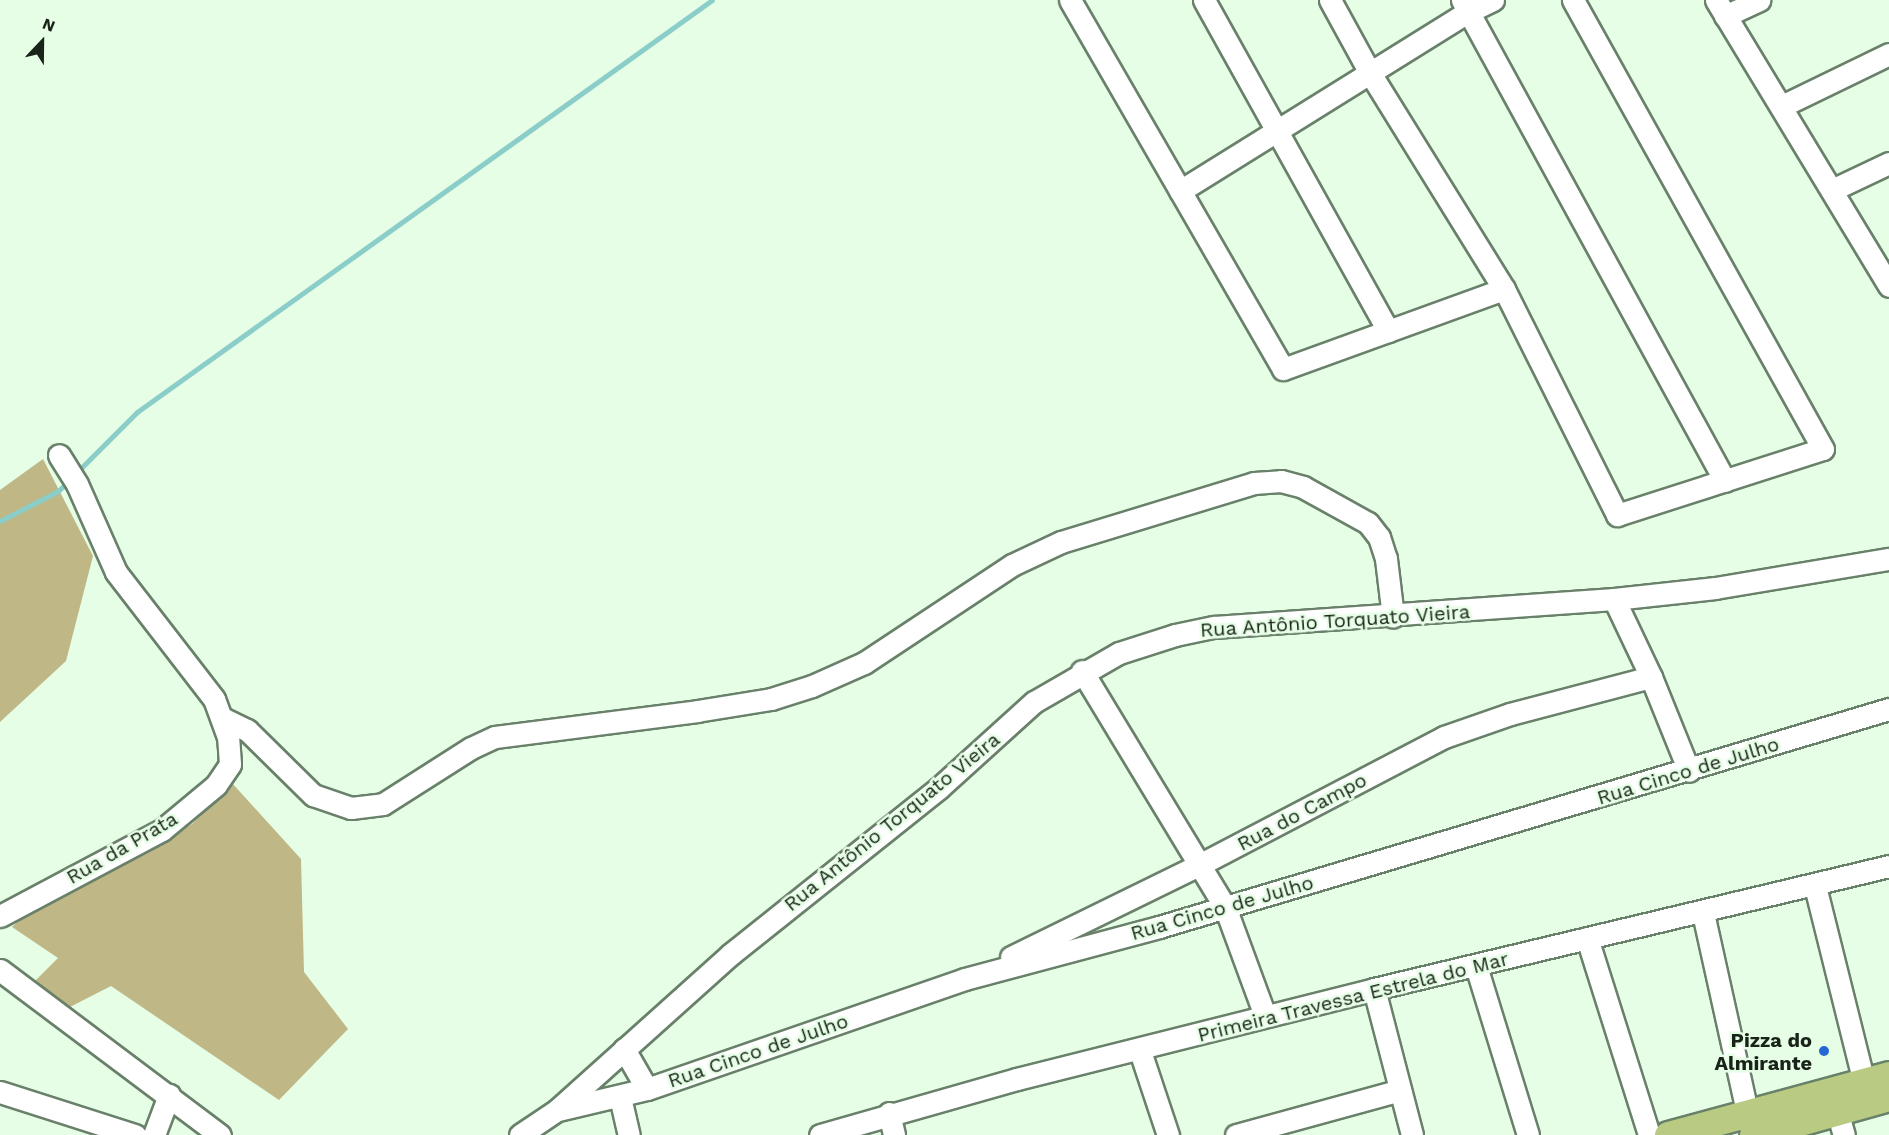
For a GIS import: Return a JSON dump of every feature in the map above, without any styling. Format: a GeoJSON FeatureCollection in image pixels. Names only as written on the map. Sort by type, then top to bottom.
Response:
{"type":"FeatureCollection","features":[{"type":"Feature","properties":{"kind":"main road"},"geometry":{"type":"LineString","coordinates":[[1751,1128],[1876,1079]]}},
{"type":"Feature","properties":{"kind":"main road"},"geometry":{"type":"LineString","coordinates":[[1668,1135],[1840,1123],[1889,1097]]}},
{"type":"Feature","properties":{"kind":"street"},"geometry":{"type":"LineString","coordinates":[[1070,0],[1283,369],[1504,289]]}},
{"type":"Feature","properties":{"kind":"street"},"geometry":{"type":"LineString","coordinates":[[1204,0],[1388,331]]}},
{"type":"Feature","properties":{"kind":"street"},"geometry":{"type":"LineString","coordinates":[[1330,0],[1370,73],[1504,289],[1617,515],[1823,449],[1572,0]]}},
{"type":"Feature","properties":{"kind":"street"},"geometry":{"type":"LineString","coordinates":[[1180,191],[1370,73],[1465,6],[1493,0]]}},
{"type":"Feature","properties":{"kind":"street"},"geometry":{"type":"LineString","coordinates":[[1759,0],[1721,8],[1888,282]]}},
{"type":"Feature","properties":{"kind":"street"},"geometry":{"type":"LineString","coordinates":[[1465,6],[1725,481]]}},
{"type":"Feature","properties":{"kind":"street"},"geometry":{"type":"LineString","coordinates":[[1782,106],[1889,54]]}},
{"type":"Feature","properties":{"kind":"street"},"geometry":{"type":"LineString","coordinates":[[1832,190],[1889,163]]}},
{"type":"Feature","properties":{"kind":"street"},"geometry":{"type":"LineString","coordinates":[[59,455],[77,484],[116,572],[203,681],[222,718],[247,730],[313,795],[340,806],[365,808],[383,804],[495,737],[697,711],[771,699],[812,686],[864,663],[1011,565],[1052,546],[1137,516],[1265,482],[1303,487],[1368,523],[1379,537],[1386,559],[1393,617]]}},
{"type":"Feature","properties":{"kind":"street","name":"Rua Antônio Torquato Vieira"},"geometry":{"type":"LineString","coordinates":[[520,1135],[557,1110],[731,954],[939,788],[1034,702],[1082,671],[1149,642],[1214,627],[1393,617],[1614,599],[1715,588],[1889,559]]}},
{"type":"Feature","properties":{"kind":"street"},"geometry":{"type":"LineString","coordinates":[[1614,599],[1651,677],[1689,771]]}},
{"type":"Feature","properties":{"kind":"street"},"geometry":{"type":"LineString","coordinates":[[1082,671],[1225,907],[1265,1016]]}},
{"type":"Feature","properties":{"kind":"street","name":"Rua do Campo"},"geometry":{"type":"LineString","coordinates":[[965,979],[1201,864],[1444,737],[1510,714],[1651,677]]}},
{"type":"Feature","properties":{"kind":"street","name":"Rua Cinco de Julho"},"geometry":{"type":"LineString","coordinates":[[557,1110],[647,1089],[965,979],[1225,907],[1689,771],[1889,709]]}},
{"type":"Feature","properties":{"kind":"street","name":"Rua da Prata"},"geometry":{"type":"LineString","coordinates":[[0,916],[162,830],[216,785],[230,764],[231,749],[222,718]]}},
{"type":"Feature","properties":{"kind":"street","name":"Primeira Travessa Estrela do Mar"},"geometry":{"type":"LineString","coordinates":[[820,1135],[889,1113],[1140,1051],[1265,1016],[1587,938],[1815,886],[1889,866]]}},
{"type":"Feature","properties":{"kind":"street"},"geometry":{"type":"LineString","coordinates":[[1815,886],[1876,1079]]}},
{"type":"Feature","properties":{"kind":"street"},"geometry":{"type":"LineString","coordinates":[[1702,913],[1751,1128]]}},
{"type":"Feature","properties":{"kind":"street"},"geometry":{"type":"LineString","coordinates":[[1587,938],[1648,1135]]}},
{"type":"Feature","properties":{"kind":"street"},"geometry":{"type":"LineString","coordinates":[[1476,966],[1528,1135]]}},
{"type":"Feature","properties":{"kind":"street"},"geometry":{"type":"LineString","coordinates":[[0,970],[220,1135]]}},
{"type":"Feature","properties":{"kind":"street"},"geometry":{"type":"LineString","coordinates":[[1374,989],[1412,1135]]}},
{"type":"Feature","properties":{"kind":"street"},"geometry":{"type":"LineString","coordinates":[[624,1049],[647,1089]]}},
{"type":"Feature","properties":{"kind":"street"},"geometry":{"type":"LineString","coordinates":[[1140,1051],[1168,1135]]}},
{"type":"Feature","properties":{"kind":"street"},"geometry":{"type":"LineString","coordinates":[[1236,1135],[1400,1090]]}},
{"type":"Feature","properties":{"kind":"street"},"geometry":{"type":"LineString","coordinates":[[0,1092],[135,1135]]}},
{"type":"Feature","properties":{"kind":"street"},"geometry":{"type":"LineString","coordinates":[[154,1135],[169,1095]]}},
{"type":"Feature","properties":{"kind":"street"},"geometry":{"type":"LineString","coordinates":[[620,1097],[629,1135]]}},
{"type":"Feature","properties":{"kind":"street"},"geometry":{"type":"LineString","coordinates":[[889,1113],[894,1135]]}},
{"type":"Feature","properties":{"kind":"shaded area"},"geometry":{"type":"Polygon","coordinates":[[[43,459],[93,556],[66,661],[0,722],[0,490],[43,459]]]}},
{"type":"Feature","properties":{"kind":"shaded area"},"geometry":{"type":"Polygon","coordinates":[[[232,783],[301,859],[304,972],[348,1029],[279,1100],[111,986],[68,1008],[34,982],[58,958],[12,927],[24,916],[192,824],[232,783]]]}},
{"type":"Feature","properties":{"kind":"waterway"},"geometry":{"type":"LineString","coordinates":[[76,473],[137,412],[712,0]]}},
{"type":"Feature","properties":{"kind":"waterway"},"geometry":{"type":"LineString","coordinates":[[0,521],[58,491],[70,480]]}},
{"type":"Feature","properties":{"kind":"place","name":"Pizza do Almirante"},"geometry":{"type":"Point","coordinates":[1824,1051]}}]}
